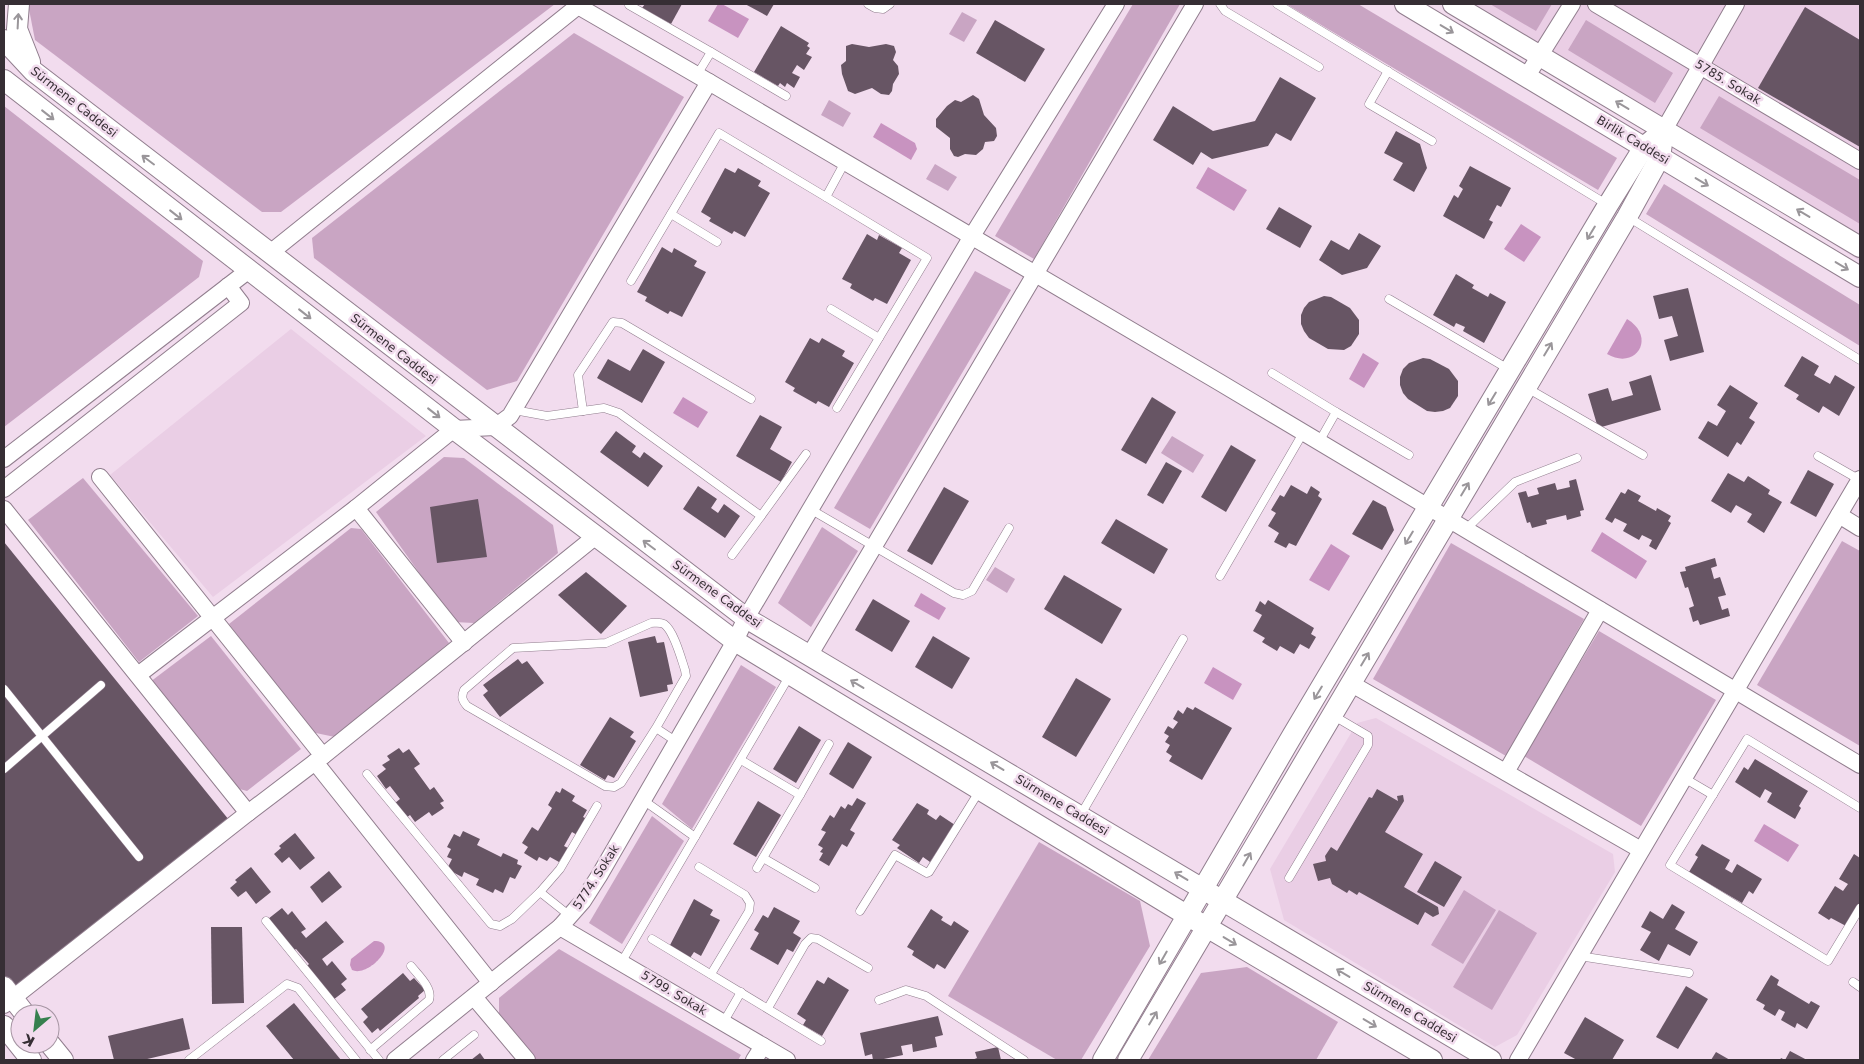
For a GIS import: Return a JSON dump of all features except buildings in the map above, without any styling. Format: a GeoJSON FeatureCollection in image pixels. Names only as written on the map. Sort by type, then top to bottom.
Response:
{"type":"FeatureCollection","features":[{"type":"Feature","properties":{"kind":"street"},"geometry":{"type":"LineString","coordinates":[[19,4],[17,29],[33,71]]}},
{"type":"Feature","properties":{"kind":"street","name":"5774. Sokak"},"geometry":{"type":"LineString","coordinates":[[395,1060],[565,921],[583,901],[600,876],[735,641],[746,618],[972,236],[1116,4]]}},
{"type":"Feature","properties":{"kind":"street"},"geometry":{"type":"LineString","coordinates":[[809,656],[1195,4]]}},
{"type":"Feature","properties":{"kind":"street","name":"Birlik Caddesi"},"geometry":{"type":"LineString","coordinates":[[1405,4],[1528,76],[1860,277]]}},
{"type":"Feature","properties":{"kind":"street","name":"Birlik Caddesi"},"geometry":{"type":"LineString","coordinates":[[1454,4],[1860,247]]}},
{"type":"Feature","properties":{"kind":"street"},"geometry":{"type":"LineString","coordinates":[[1528,76],[1572,4]]}},
{"type":"Feature","properties":{"kind":"street","name":"5785. Sokak"},"geometry":{"type":"LineString","coordinates":[[1596,4],[1860,161]]}},
{"type":"Feature","properties":{"kind":"street"},"geometry":{"type":"LineString","coordinates":[[1128,1060],[1627,216],[1652,152],[1736,4]]}},
{"type":"Feature","properties":{"kind":"street"},"geometry":{"type":"LineString","coordinates":[[270,253],[579,5],[972,236],[1860,765]]}},
{"type":"Feature","properties":{"kind":"street","name":"Sürmene Caddesi"},"geometry":{"type":"LineString","coordinates":[[4,40],[33,71],[746,618],[1491,1060]]}},
{"type":"Feature","properties":{"kind":"street"},"geometry":{"type":"LineString","coordinates":[[138,675],[356,508],[454,429],[495,427],[510,416],[703,79]]}},
{"type":"Feature","properties":{"kind":"street","name":"Sürmene Caddesi"},"geometry":{"type":"LineString","coordinates":[[6,83],[454,429],[735,641],[1188,916],[1432,1060]]}},
{"type":"Feature","properties":{"kind":"street"},"geometry":{"type":"LineString","coordinates":[[1103,1060],[1608,205],[1652,152]]}},
{"type":"Feature","properties":{"kind":"street"},"geometry":{"type":"LineString","coordinates":[[4,459],[249,270]]}},
{"type":"Feature","properties":{"kind":"street"},"geometry":{"type":"LineString","coordinates":[[4,489],[241,303],[228,286]]}},
{"type":"Feature","properties":{"kind":"street"},"geometry":{"type":"LineString","coordinates":[[100,477],[213,618],[491,983]]}},
{"type":"Feature","properties":{"kind":"street"},"geometry":{"type":"LineString","coordinates":[[1518,1060],[1860,480]]}},
{"type":"Feature","properties":{"kind":"street"},"geometry":{"type":"LineString","coordinates":[[356,508],[464,643]]}},
{"type":"Feature","properties":{"kind":"street"},"geometry":{"type":"LineString","coordinates":[[4,509],[248,813]]}},
{"type":"Feature","properties":{"kind":"street"},"geometry":{"type":"LineString","coordinates":[[1839,515],[1860,528]]}},
{"type":"Feature","properties":{"kind":"street"},"geometry":{"type":"LineString","coordinates":[[7,997],[319,759],[596,536]]}},
{"type":"Feature","properties":{"kind":"street"},"geometry":{"type":"LineString","coordinates":[[1506,772],[1600,610]]}},
{"type":"Feature","properties":{"kind":"street"},"geometry":{"type":"LineString","coordinates":[[1350,683],[1641,850]]}},
{"type":"Feature","properties":{"kind":"street","name":"5799. Sokak"},"geometry":{"type":"LineString","coordinates":[[565,921],[621,962],[787,1060]]}},
{"type":"Feature","properties":{"kind":"street"},"geometry":{"type":"LineString","coordinates":[[474,997],[527,1060]]}},
{"type":"Feature","properties":{"kind":"street"},"geometry":{"type":"LineString","coordinates":[[4,1026],[31,1060]]}},
{"type":"Feature","properties":{"kind":"street"},"geometry":{"type":"LineString","coordinates":[[754,1060],[763,1046]]}},
{"type":"Feature","properties":{"kind":"lane"},"geometry":{"type":"LineString","coordinates":[[868,4],[875,8],[883,9],[890,4]]}},
{"type":"Feature","properties":{"kind":"lane"},"geometry":{"type":"LineString","coordinates":[[1220,4],[1225,11],[1319,66]]}},
{"type":"Feature","properties":{"kind":"lane"},"geometry":{"type":"LineString","coordinates":[[1277,4],[1608,205]]}},
{"type":"Feature","properties":{"kind":"lane"},"geometry":{"type":"LineString","coordinates":[[629,5],[786,96]]}},
{"type":"Feature","properties":{"kind":"lane"},"geometry":{"type":"LineString","coordinates":[[703,79],[710,52]]}},
{"type":"Feature","properties":{"kind":"lane"},"geometry":{"type":"LineString","coordinates":[[1388,71],[1369,104],[1432,141]]}},
{"type":"Feature","properties":{"kind":"lane"},"geometry":{"type":"LineString","coordinates":[[631,281],[718,133],[927,258],[837,408]]}},
{"type":"Feature","properties":{"kind":"lane"},"geometry":{"type":"LineString","coordinates":[[826,196],[845,162]]}},
{"type":"Feature","properties":{"kind":"lane"},"geometry":{"type":"LineString","coordinates":[[671,214],[717,242]]}},
{"type":"Feature","properties":{"kind":"lane"},"geometry":{"type":"LineString","coordinates":[[1627,216],[1860,360]]}},
{"type":"Feature","properties":{"kind":"lane"},"geometry":{"type":"LineString","coordinates":[[1389,299],[1510,370]]}},
{"type":"Feature","properties":{"kind":"lane"},"geometry":{"type":"LineString","coordinates":[[831,308],[879,338]]}},
{"type":"Feature","properties":{"kind":"lane"},"geometry":{"type":"LineString","coordinates":[[583,411],[578,375],[613,322],[622,322],[751,399]]}},
{"type":"Feature","properties":{"kind":"lane"},"geometry":{"type":"LineString","coordinates":[[1272,373],[1409,455]]}},
{"type":"Feature","properties":{"kind":"lane"},"geometry":{"type":"LineString","coordinates":[[1525,388],[1643,455]]}},
{"type":"Feature","properties":{"kind":"lane"},"geometry":{"type":"LineString","coordinates":[[514,410],[547,416],[604,408],[619,413],[761,516]]}},
{"type":"Feature","properties":{"kind":"lane"},"geometry":{"type":"LineString","coordinates":[[1319,442],[1336,412]]}},
{"type":"Feature","properties":{"kind":"lane"},"geometry":{"type":"LineString","coordinates":[[1220,576],[1303,433]]}},
{"type":"Feature","properties":{"kind":"lane"},"geometry":{"type":"LineString","coordinates":[[732,555],[806,454]]}},
{"type":"Feature","properties":{"kind":"lane"},"geometry":{"type":"LineString","coordinates":[[1818,456],[1860,480]]}},
{"type":"Feature","properties":{"kind":"lane"},"geometry":{"type":"LineString","coordinates":[[1465,530],[1515,482],[1577,458]]}},
{"type":"Feature","properties":{"kind":"lane"},"geometry":{"type":"LineString","coordinates":[[810,509],[954,593],[963,595],[972,591],[1009,528]]}},
{"type":"Feature","properties":{"kind":"lane"},"geometry":{"type":"LineString","coordinates":[[651,623],[659,623],[665,625],[671,632],[686,676],[656,728],[621,783],[614,787],[605,786],[467,706],[463,701],[462,695],[464,690],[513,648],[606,643],[651,623]]}},
{"type":"Feature","properties":{"kind":"lane"},"geometry":{"type":"LineString","coordinates":[[1080,816],[1183,639]]}},
{"type":"Feature","properties":{"kind":"lane"},"geometry":{"type":"LineString","coordinates":[[621,962],[790,675]]}},
{"type":"Feature","properties":{"kind":"lane"},"geometry":{"type":"LineString","coordinates":[[4,769],[102,685]]}},
{"type":"Feature","properties":{"kind":"lane"},"geometry":{"type":"LineString","coordinates":[[4,690],[139,857]]}},
{"type":"Feature","properties":{"kind":"lane"},"geometry":{"type":"LineString","coordinates":[[1289,878],[1368,745],[1368,736],[1332,715]]}},
{"type":"Feature","properties":{"kind":"lane"},"geometry":{"type":"LineString","coordinates":[[656,728],[677,742]]}},
{"type":"Feature","properties":{"kind":"lane"},"geometry":{"type":"LineString","coordinates":[[1860,808],[1747,739],[1670,865],[1828,961],[1860,908]]}},
{"type":"Feature","properties":{"kind":"lane"},"geometry":{"type":"LineString","coordinates":[[757,868],[829,744]]}},
{"type":"Feature","properties":{"kind":"lane"},"geometry":{"type":"LineString","coordinates":[[741,760],[800,795]]}},
{"type":"Feature","properties":{"kind":"lane"},"geometry":{"type":"LineString","coordinates":[[367,774],[491,924],[500,926],[512,918],[540,892],[560,869],[597,806]]}},
{"type":"Feature","properties":{"kind":"lane"},"geometry":{"type":"LineString","coordinates":[[1684,778],[1712,795]]}},
{"type":"Feature","properties":{"kind":"lane"},"geometry":{"type":"LineString","coordinates":[[860,911],[895,855],[927,873],[929,872],[980,790]]}},
{"type":"Feature","properties":{"kind":"lane"},"geometry":{"type":"LineString","coordinates":[[643,800],[695,837]]}},
{"type":"Feature","properties":{"kind":"lane"},"geometry":{"type":"LineString","coordinates":[[763,858],[815,888]]}},
{"type":"Feature","properties":{"kind":"lane"},"geometry":{"type":"LineString","coordinates":[[699,867],[745,895],[750,903],[749,911],[711,974]]}},
{"type":"Feature","properties":{"kind":"lane"},"geometry":{"type":"LineString","coordinates":[[540,892],[565,921]]}},
{"type":"Feature","properties":{"kind":"lane"},"geometry":{"type":"LineString","coordinates":[[266,921],[378,1060]]}},
{"type":"Feature","properties":{"kind":"lane"},"geometry":{"type":"LineString","coordinates":[[768,1008],[804,944],[811,938],[818,939],[868,968]]}},
{"type":"Feature","properties":{"kind":"lane"},"geometry":{"type":"LineString","coordinates":[[652,939],[821,1040]]}},
{"type":"Feature","properties":{"kind":"lane"},"geometry":{"type":"LineString","coordinates":[[1579,956],[1689,973]]}},
{"type":"Feature","properties":{"kind":"lane"},"geometry":{"type":"LineString","coordinates":[[370,1050],[429,1000],[431,995],[429,989],[411,966]]}},
{"type":"Feature","properties":{"kind":"lane"},"geometry":{"type":"LineString","coordinates":[[1852,982],[1860,986]]}},
{"type":"Feature","properties":{"kind":"lane"},"geometry":{"type":"LineString","coordinates":[[189,1060],[287,984],[298,988],[356,1060]]}},
{"type":"Feature","properties":{"kind":"lane"},"geometry":{"type":"LineString","coordinates":[[879,1000],[906,990],[926,996],[1024,1060]]}},
{"type":"Feature","properties":{"kind":"lane"},"geometry":{"type":"LineString","coordinates":[[723,1023],[741,992]]}},
{"type":"Feature","properties":{"kind":"lane"},"geometry":{"type":"LineString","coordinates":[[443,1060],[474,1034]]}},
{"type":"Feature","properties":{"kind":"shaded area"},"geometry":{"type":"Polygon","coordinates":[[[28,4],[555,4],[281,212],[262,212],[35,40],[28,4]]]}},
{"type":"Feature","properties":{"kind":"shaded area"},"geometry":{"type":"Polygon","coordinates":[[[718,4],[722,4],[749,19],[738,38],[708,21],[718,4]]]}},
{"type":"Feature","properties":{"kind":"shaded area"},"geometry":{"type":"Polygon","coordinates":[[[1133,4],[1180,4],[1034,259],[995,236],[1133,4]]]}},
{"type":"Feature","properties":{"kind":"shaded area"},"geometry":{"type":"Polygon","coordinates":[[[1286,4],[1358,4],[1617,158],[1598,190],[1286,4]]]}},
{"type":"Feature","properties":{"kind":"shaded area"},"geometry":{"type":"Polygon","coordinates":[[[1453,4],[1860,4],[1860,261],[1453,4]]]}},
{"type":"Feature","properties":{"kind":"shaded area"},"geometry":{"type":"Polygon","coordinates":[[[1490,4],[1552,4],[1536,31],[1490,4]]]}},
{"type":"Feature","properties":{"kind":"shaded area"},"geometry":{"type":"Polygon","coordinates":[[[962,12],[977,20],[964,42],[949,34],[962,12]]]}},
{"type":"Feature","properties":{"kind":"shaded area"},"geometry":{"type":"Polygon","coordinates":[[[1586,20],[1673,73],[1655,103],[1568,50],[1586,20]]]}},
{"type":"Feature","properties":{"kind":"shaded area"},"geometry":{"type":"Polygon","coordinates":[[[574,33],[684,97],[517,381],[487,390],[314,258],[312,238],[574,33]]]}},
{"type":"Feature","properties":{"kind":"shaded area"},"geometry":{"type":"Polygon","coordinates":[[[1719,96],[1860,180],[1860,224],[1700,128],[1719,96]]]}},
{"type":"Feature","properties":{"kind":"shaded area"},"geometry":{"type":"Polygon","coordinates":[[[829,100],[851,113],[843,127],[821,115],[829,100]]]}},
{"type":"Feature","properties":{"kind":"shaded area"},"geometry":{"type":"Polygon","coordinates":[[[4,106],[203,261],[199,277],[4,427],[4,106]]]}},
{"type":"Feature","properties":{"kind":"shaded area"},"geometry":{"type":"Polygon","coordinates":[[[881,123],[915,143],[917,149],[911,160],[873,137],[881,123]]]}},
{"type":"Feature","properties":{"kind":"shaded area"},"geometry":{"type":"Polygon","coordinates":[[[935,164],[957,177],[948,191],[926,179],[935,164]]]}},
{"type":"Feature","properties":{"kind":"shaded area"},"geometry":{"type":"Polygon","coordinates":[[[1208,167],[1247,190],[1234,211],[1196,188],[1208,167]]]}},
{"type":"Feature","properties":{"kind":"shaded area"},"geometry":{"type":"Polygon","coordinates":[[[1664,184],[1860,305],[1860,346],[1646,214],[1664,184]]]}},
{"type":"Feature","properties":{"kind":"shaded area"},"geometry":{"type":"Polygon","coordinates":[[[1521,224],[1541,237],[1524,262],[1504,249],[1521,224]]]}},
{"type":"Feature","properties":{"kind":"shaded area"},"geometry":{"type":"Polygon","coordinates":[[[975,271],[1011,290],[870,529],[834,508],[975,271]]]}},
{"type":"Feature","properties":{"kind":"shaded area"},"geometry":{"type":"Polygon","coordinates":[[[1627,319],[1636,326],[1641,334],[1642,342],[1639,350],[1627,358],[1617,358],[1607,354],[1627,319]]]}},
{"type":"Feature","properties":{"kind":"shaded area"},"geometry":{"type":"Polygon","coordinates":[[[291,329],[426,436],[213,597],[110,475],[291,329]]]}},
{"type":"Feature","properties":{"kind":"shaded area"},"geometry":{"type":"Polygon","coordinates":[[[1363,353],[1379,363],[1364,388],[1349,379],[1363,353]]]}},
{"type":"Feature","properties":{"kind":"shaded area"},"geometry":{"type":"Polygon","coordinates":[[[683,397],[708,412],[698,428],[673,413],[683,397]]]}},
{"type":"Feature","properties":{"kind":"shaded area"},"geometry":{"type":"Polygon","coordinates":[[[1172,436],[1204,455],[1193,473],[1161,453],[1172,436]]]}},
{"type":"Feature","properties":{"kind":"shaded area"},"geometry":{"type":"Polygon","coordinates":[[[444,457],[464,458],[553,525],[558,553],[474,623],[454,622],[376,512],[444,457]]]}},
{"type":"Feature","properties":{"kind":"shaded area"},"geometry":{"type":"Polygon","coordinates":[[[83,478],[198,616],[139,662],[28,520],[83,478]]]}},
{"type":"Feature","properties":{"kind":"shaded area"},"geometry":{"type":"Polygon","coordinates":[[[822,527],[858,551],[811,627],[778,603],[822,527]]]}},
{"type":"Feature","properties":{"kind":"shaded area"},"geometry":{"type":"Polygon","coordinates":[[[351,528],[361,529],[449,643],[335,737],[311,732],[229,624],[351,528]]]}},
{"type":"Feature","properties":{"kind":"shaded area"},"geometry":{"type":"Polygon","coordinates":[[[1602,532],[1647,561],[1636,579],[1591,551],[1602,532]]]}},
{"type":"Feature","properties":{"kind":"shaded area"},"geometry":{"type":"Polygon","coordinates":[[[1842,541],[1860,551],[1860,746],[1757,685],[1842,541]]]}},
{"type":"Feature","properties":{"kind":"shaded area"},"geometry":{"type":"Polygon","coordinates":[[[1451,543],[1584,619],[1506,756],[1373,679],[1451,543]]]}},
{"type":"Feature","properties":{"kind":"shaded area"},"geometry":{"type":"Polygon","coordinates":[[[1331,544],[1350,556],[1329,591],[1309,580],[1331,544]]]}},
{"type":"Feature","properties":{"kind":"shaded area"},"geometry":{"type":"Polygon","coordinates":[[[995,567],[1015,579],[1007,593],[986,580],[995,567]]]}},
{"type":"Feature","properties":{"kind":"shaded area"},"geometry":{"type":"Polygon","coordinates":[[[921,593],[946,608],[939,620],[914,606],[921,593]]]}},
{"type":"Feature","properties":{"kind":"shaded area"},"geometry":{"type":"Polygon","coordinates":[[[1599,631],[1716,700],[1641,826],[1524,756],[1599,631]]]}},
{"type":"Feature","properties":{"kind":"shaded area"},"geometry":{"type":"Polygon","coordinates":[[[211,636],[301,749],[247,791],[236,788],[150,682],[211,636]]]}},
{"type":"Feature","properties":{"kind":"shaded area"},"geometry":{"type":"Polygon","coordinates":[[[741,665],[776,687],[692,829],[662,804],[741,665]]]}},
{"type":"Feature","properties":{"kind":"shaded area"},"geometry":{"type":"Polygon","coordinates":[[[1213,667],[1242,684],[1233,700],[1204,683],[1213,667]]]}},
{"type":"Feature","properties":{"kind":"shaded area"},"geometry":{"type":"Polygon","coordinates":[[[1376,718],[1613,854],[1615,872],[1517,1035],[1495,1047],[1284,920],[1270,869],[1357,723],[1376,718]]]}},
{"type":"Feature","properties":{"kind":"shaded area"},"geometry":{"type":"Polygon","coordinates":[[[652,816],[684,841],[622,944],[589,923],[652,816]]]}},
{"type":"Feature","properties":{"kind":"shaded area"},"geometry":{"type":"Polygon","coordinates":[[[1764,824],[1799,845],[1788,862],[1754,841],[1764,824]]]}},
{"type":"Feature","properties":{"kind":"shaded area"},"geometry":{"type":"Polygon","coordinates":[[[1039,842],[1140,901],[1150,946],[1081,1060],[1057,1060],[948,996],[1039,842]]]}},
{"type":"Feature","properties":{"kind":"shaded area"},"geometry":{"type":"Polygon","coordinates":[[[1464,890],[1496,910],[1463,964],[1431,945],[1464,890]]]}},
{"type":"Feature","properties":{"kind":"shaded area"},"geometry":{"type":"Polygon","coordinates":[[[1499,910],[1537,933],[1492,1010],[1453,987],[1499,910]]]}},
{"type":"Feature","properties":{"kind":"shaded area"},"geometry":{"type":"Polygon","coordinates":[[[374,941],[382,943],[385,947],[384,952],[366,969],[352,970],[350,965],[351,959],[374,941]]]}},
{"type":"Feature","properties":{"kind":"shaded area"},"geometry":{"type":"Polygon","coordinates":[[[559,949],[741,1055],[738,1060],[536,1060],[499,1015],[499,998],[559,949]]]}},
{"type":"Feature","properties":{"kind":"shaded area"},"geometry":{"type":"Polygon","coordinates":[[[1247,967],[1338,1022],[1316,1060],[1148,1060],[1201,973],[1247,967]]]}}]}
